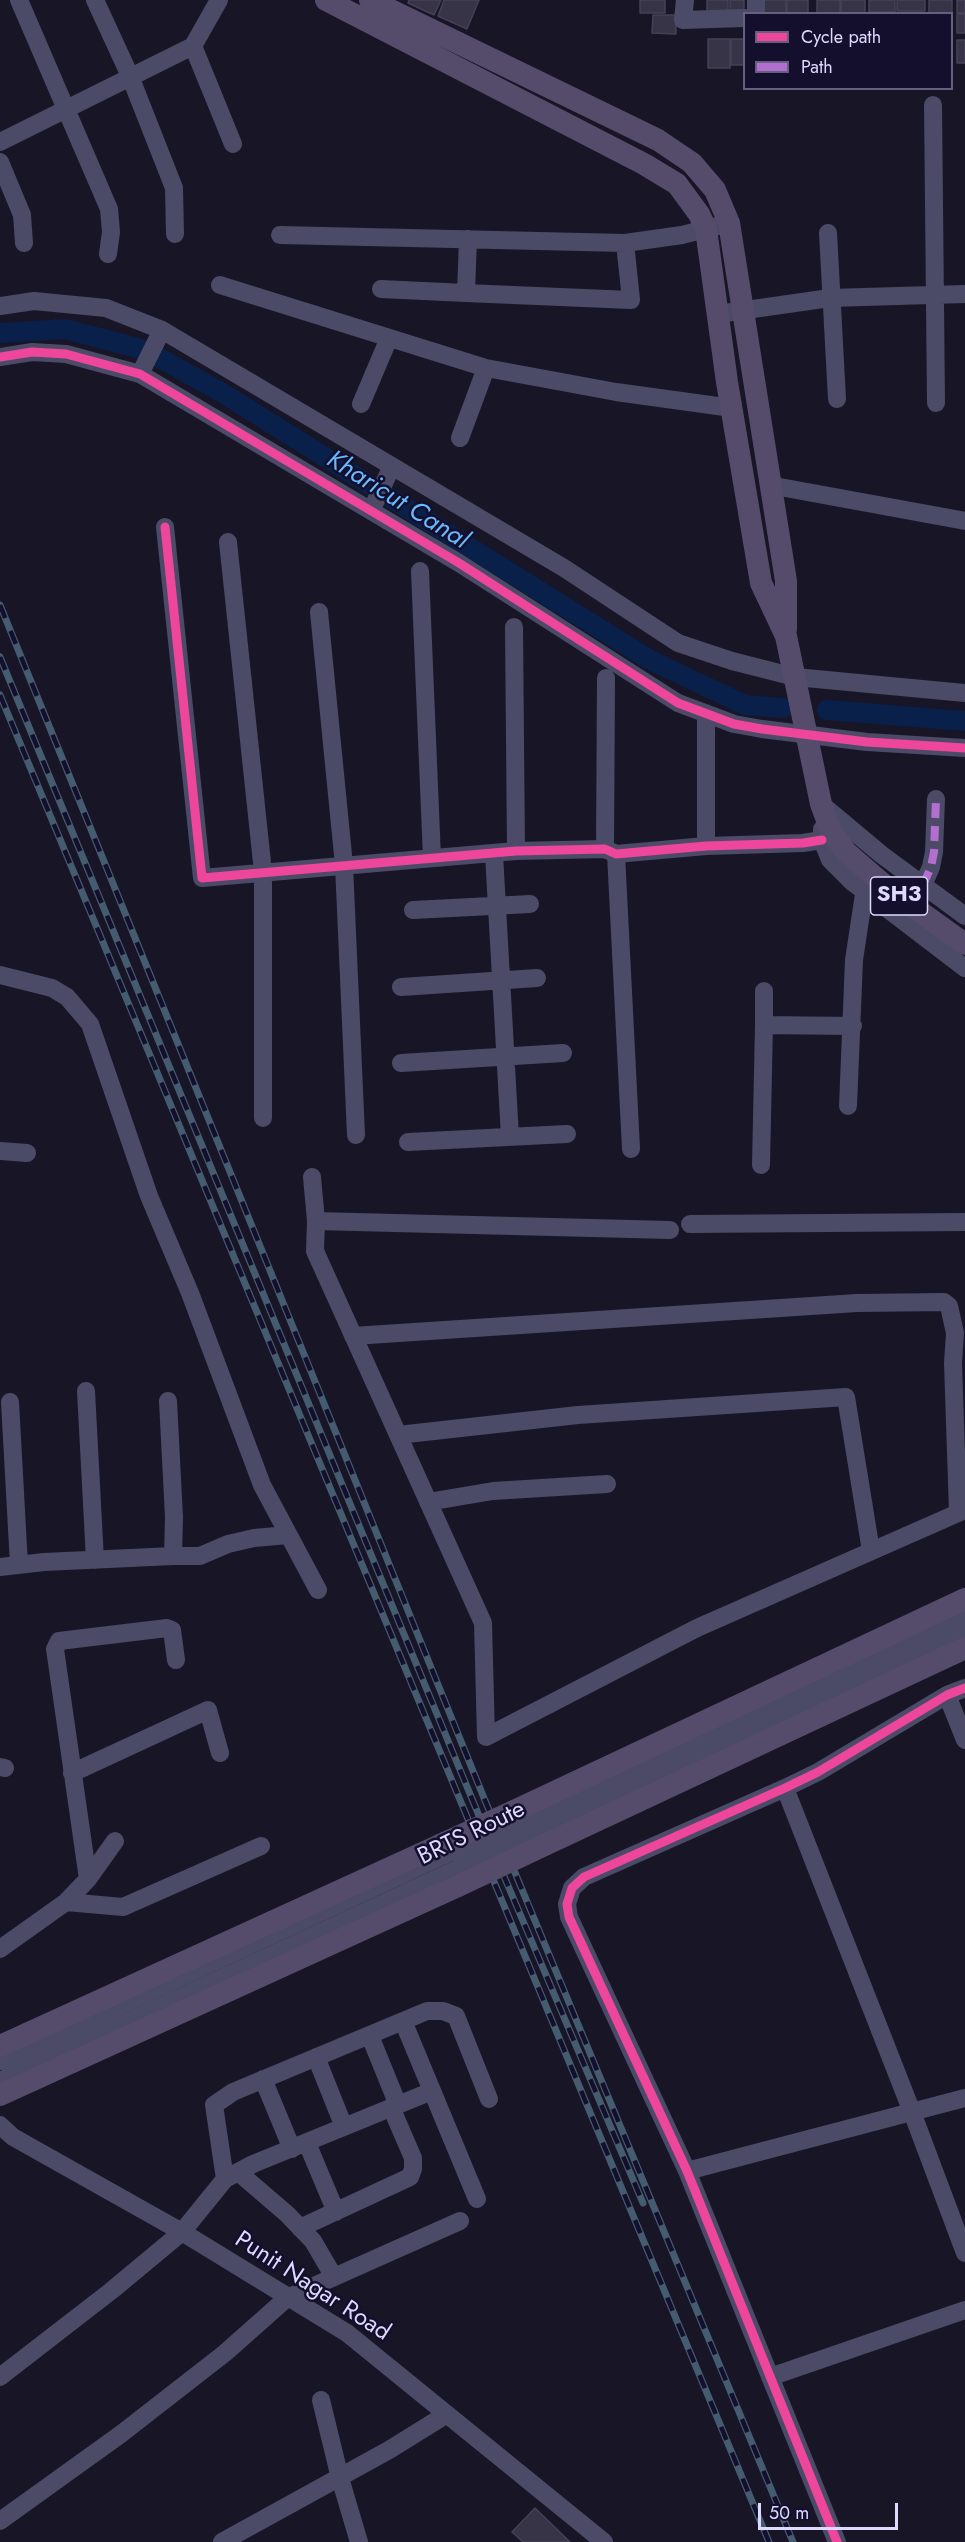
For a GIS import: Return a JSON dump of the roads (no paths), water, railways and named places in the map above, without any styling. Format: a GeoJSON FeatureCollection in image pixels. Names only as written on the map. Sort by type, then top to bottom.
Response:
{"type":"FeatureCollection","features":[{"type":"Feature","properties":{"kind":"main road"},"geometry":{"type":"LineString","coordinates":[[326,0],[669,179],[677,184],[699,214],[706,229],[761,584],[786,636]]}},
{"type":"Feature","properties":{"kind":"main road"},"geometry":{"type":"LineString","coordinates":[[372,0],[658,140],[692,163],[715,190],[729,223],[786,581],[786,636],[795,677]]}},
{"type":"Feature","properties":{"kind":"main road","name":"SH3"},"geometry":{"type":"LineString","coordinates":[[795,677],[821,804],[831,831],[830,841],[891,891],[965,944]]}},
{"type":"Feature","properties":{"kind":"main road"},"geometry":{"type":"LineString","coordinates":[[0,2095],[449,1864],[524,1829],[965,1599]]}},
{"type":"Feature","properties":{"kind":"main road"},"geometry":{"type":"LineString","coordinates":[[0,2046],[449,1864],[524,1829],[965,1648]]}},
{"type":"Feature","properties":{"kind":"street"},"geometry":{"type":"LineString","coordinates":[[19,0],[109,209],[111,232],[108,254]]}},
{"type":"Feature","properties":{"kind":"street"},"geometry":{"type":"LineString","coordinates":[[95,0],[130,76],[174,188],[175,234]]}},
{"type":"Feature","properties":{"kind":"street"},"geometry":{"type":"LineString","coordinates":[[2,135],[66,108],[193,46],[219,0]]}},
{"type":"Feature","properties":{"kind":"street"},"geometry":{"type":"LineString","coordinates":[[685,0],[684,20],[743,18]]}},
{"type":"Feature","properties":{"kind":"street"},"geometry":{"type":"LineString","coordinates":[[193,46],[233,144]]}},
{"type":"Feature","properties":{"kind":"street"},"geometry":{"type":"LineString","coordinates":[[933,105],[936,403]]}},
{"type":"Feature","properties":{"kind":"street"},"geometry":{"type":"LineString","coordinates":[[0,162],[22,215],[24,243]]}},
{"type":"Feature","properties":{"kind":"street"},"geometry":{"type":"LineString","coordinates":[[280,235],[625,243],[682,235],[729,223]]}},
{"type":"Feature","properties":{"kind":"street"},"geometry":{"type":"LineString","coordinates":[[828,233],[837,399]]}},
{"type":"Feature","properties":{"kind":"street"},"geometry":{"type":"LineString","coordinates":[[466,293],[468,239]]}},
{"type":"Feature","properties":{"kind":"street"},"geometry":{"type":"LineString","coordinates":[[381,290],[631,300],[625,243]]}},
{"type":"Feature","properties":{"kind":"street"},"geometry":{"type":"LineString","coordinates":[[220,285],[486,369],[616,392],[732,408]]}},
{"type":"Feature","properties":{"kind":"street"},"geometry":{"type":"LineString","coordinates":[[718,314],[830,298],[965,294]]}},
{"type":"Feature","properties":{"kind":"street"},"geometry":{"type":"LineString","coordinates":[[0,306],[34,301],[106,308],[161,333],[564,568],[678,643],[732,661],[795,677],[965,693]]}},
{"type":"Feature","properties":{"kind":"street"},"geometry":{"type":"LineString","coordinates":[[141,372],[161,333]]}},
{"type":"Feature","properties":{"kind":"street"},"geometry":{"type":"LineString","coordinates":[[361,404],[388,338]]}},
{"type":"Feature","properties":{"kind":"street"},"geometry":{"type":"LineString","coordinates":[[0,357],[32,352],[66,354],[141,372],[459,562],[678,703],[734,724],[807,736],[965,748]]}},
{"type":"Feature","properties":{"kind":"street"},"geometry":{"type":"LineString","coordinates":[[460,438],[486,369]]}},
{"type":"Feature","properties":{"kind":"street"},"geometry":{"type":"LineString","coordinates":[[372,512],[392,466]]}},
{"type":"Feature","properties":{"kind":"street"},"geometry":{"type":"LineString","coordinates":[[769,485],[965,521]]}},
{"type":"Feature","properties":{"kind":"street"},"geometry":{"type":"LineString","coordinates":[[165,527],[202,878],[516,851],[611,851],[830,841]]}},
{"type":"Feature","properties":{"kind":"street"},"geometry":{"type":"LineString","coordinates":[[228,542],[263,872],[263,1118]]}},
{"type":"Feature","properties":{"kind":"street"},"geometry":{"type":"LineString","coordinates":[[420,571],[432,858]]}},
{"type":"Feature","properties":{"kind":"street"},"geometry":{"type":"LineString","coordinates":[[319,612],[344,865],[356,1135]]}},
{"type":"Feature","properties":{"kind":"street"},"geometry":{"type":"LineString","coordinates":[[514,627],[516,851]]}},
{"type":"Feature","properties":{"kind":"street"},"geometry":{"type":"LineString","coordinates":[[606,678],[611,851],[631,1149]]}},
{"type":"Feature","properties":{"kind":"street"},"geometry":{"type":"LineString","coordinates":[[706,713],[706,846]]}},
{"type":"Feature","properties":{"kind":"street"},"geometry":{"type":"LineString","coordinates":[[923,885],[931,867],[934,852],[936,799]]}},
{"type":"Feature","properties":{"kind":"street","name":"SH3"},"geometry":{"type":"LineString","coordinates":[[821,804],[965,916]]}},
{"type":"Feature","properties":{"kind":"street","name":"SH3"},"geometry":{"type":"LineString","coordinates":[[830,841],[830,860],[864,894],[965,968]]}},
{"type":"Feature","properties":{"kind":"street"},"geometry":{"type":"LineString","coordinates":[[494,854],[510,1137]]}},
{"type":"Feature","properties":{"kind":"street"},"geometry":{"type":"LineString","coordinates":[[848,1106],[854,960],[864,894]]}},
{"type":"Feature","properties":{"kind":"street"},"geometry":{"type":"LineString","coordinates":[[413,910],[530,904]]}},
{"type":"Feature","properties":{"kind":"street"},"geometry":{"type":"LineString","coordinates":[[0,975],[52,988],[68,997],[90,1024],[149,1196],[190,1293],[262,1485],[318,1590]]}},
{"type":"Feature","properties":{"kind":"street"},"geometry":{"type":"LineString","coordinates":[[401,987],[537,978]]}},
{"type":"Feature","properties":{"kind":"street"},"geometry":{"type":"LineString","coordinates":[[761,1165],[764,992]]}},
{"type":"Feature","properties":{"kind":"street"},"geometry":{"type":"LineString","coordinates":[[764,1025],[853,1026]]}},
{"type":"Feature","properties":{"kind":"street"},"geometry":{"type":"LineString","coordinates":[[400,1063],[563,1053]]}},
{"type":"Feature","properties":{"kind":"street"},"geometry":{"type":"LineString","coordinates":[[408,1142],[567,1134]]}},
{"type":"Feature","properties":{"kind":"street"},"geometry":{"type":"LineString","coordinates":[[0,1151],[27,1153]]}},
{"type":"Feature","properties":{"kind":"street"},"geometry":{"type":"LineString","coordinates":[[312,1177],[316,1221],[315,1251],[353,1336],[483,1623],[486,1737],[697,1628],[961,1511],[953,1363],[955,1333],[949,1306],[944,1302],[857,1303],[353,1336]]}},
{"type":"Feature","properties":{"kind":"street"},"geometry":{"type":"LineString","coordinates":[[316,1221],[670,1230]]}},
{"type":"Feature","properties":{"kind":"street"},"geometry":{"type":"LineString","coordinates":[[690,1224],[965,1222]]}},
{"type":"Feature","properties":{"kind":"street"},"geometry":{"type":"LineString","coordinates":[[86,1391],[95,1560]]}},
{"type":"Feature","properties":{"kind":"street"},"geometry":{"type":"LineString","coordinates":[[398,1435],[578,1415],[846,1397],[871,1551]]}},
{"type":"Feature","properties":{"kind":"street"},"geometry":{"type":"LineString","coordinates":[[168,1401],[174,1517],[173,1556]]}},
{"type":"Feature","properties":{"kind":"street"},"geometry":{"type":"LineString","coordinates":[[10,1402],[19,1565]]}},
{"type":"Feature","properties":{"kind":"street"},"geometry":{"type":"LineString","coordinates":[[428,1502],[493,1491],[607,1484]]}},
{"type":"Feature","properties":{"kind":"street"},"geometry":{"type":"LineString","coordinates":[[0,1567],[200,1556],[228,1544],[254,1538],[288,1535]]}},
{"type":"Feature","properties":{"kind":"street","name":"BRTS Route"},"geometry":{"type":"LineString","coordinates":[[524,1829],[965,1614]]}},
{"type":"Feature","properties":{"kind":"street"},"geometry":{"type":"LineString","coordinates":[[88,1879],[55,1656],[59,1641],[167,1628],[172,1630],[176,1660]]}},
{"type":"Feature","properties":{"kind":"street","name":"BRTS Route"},"geometry":{"type":"LineString","coordinates":[[524,1829],[965,1630]]}},
{"type":"Feature","properties":{"kind":"street"},"geometry":{"type":"LineString","coordinates":[[837,2542],[687,2171],[569,1917],[567,1904],[572,1888],[584,1877],[818,1772],[946,1695],[965,1688]]}},
{"type":"Feature","properties":{"kind":"street"},"geometry":{"type":"LineString","coordinates":[[946,1695],[965,1740]]}},
{"type":"Feature","properties":{"kind":"street"},"geometry":{"type":"LineString","coordinates":[[72,1773],[208,1710],[220,1753]]}},
{"type":"Feature","properties":{"kind":"street"},"geometry":{"type":"LineString","coordinates":[[785,1788],[965,2253]]}},
{"type":"Feature","properties":{"kind":"street"},"geometry":{"type":"LineString","coordinates":[[0,1949],[66,1902],[88,1879],[115,1841]]}},
{"type":"Feature","properties":{"kind":"street"},"geometry":{"type":"LineString","coordinates":[[66,1902],[123,1907],[261,1846]]}},
{"type":"Feature","properties":{"kind":"street","name":"BRTS Route"},"geometry":{"type":"LineString","coordinates":[[0,2061],[449,1864]]}},
{"type":"Feature","properties":{"kind":"street","name":"BRTS Route"},"geometry":{"type":"LineString","coordinates":[[0,2081],[449,1864]]}},
{"type":"Feature","properties":{"kind":"street"},"geometry":{"type":"LineString","coordinates":[[334,2277],[313,2241],[300,2228],[232,2176],[214,2105],[232,2092],[427,2011],[443,2011],[456,2016],[489,2099]]}},
{"type":"Feature","properties":{"kind":"street"},"geometry":{"type":"LineString","coordinates":[[403,2021],[477,2199]]}},
{"type":"Feature","properties":{"kind":"street"},"geometry":{"type":"LineString","coordinates":[[300,2228],[410,2177],[413,2169],[413,2158],[370,2036]]}},
{"type":"Feature","properties":{"kind":"street"},"geometry":{"type":"LineString","coordinates":[[316,2057],[344,2127]]}},
{"type":"Feature","properties":{"kind":"street"},"geometry":{"type":"LineString","coordinates":[[263,2079],[336,2212]]}},
{"type":"Feature","properties":{"kind":"street"},"geometry":{"type":"LineString","coordinates":[[0,2377],[182,2232],[232,2176],[432,2091]]}},
{"type":"Feature","properties":{"kind":"street"},"geometry":{"type":"LineString","coordinates":[[687,2171],[965,2098]]}},
{"type":"Feature","properties":{"kind":"street","name":"Punit Nagar Road"},"geometry":{"type":"LineString","coordinates":[[4,2135],[182,2232],[347,2333],[604,2542]]}},
{"type":"Feature","properties":{"kind":"street"},"geometry":{"type":"LineString","coordinates":[[0,2521],[121,2434],[225,2353],[288,2298],[460,2221]]}},
{"type":"Feature","properties":{"kind":"street"},"geometry":{"type":"LineString","coordinates":[[770,2377],[965,2310]]}},
{"type":"Feature","properties":{"kind":"street"},"geometry":{"type":"LineString","coordinates":[[321,2400],[340,2478],[359,2542]]}},
{"type":"Feature","properties":{"kind":"street"},"geometry":{"type":"LineString","coordinates":[[222,2542],[340,2478],[447,2414]]}},
{"type":"Feature","properties":{"kind":"waterway","name":"Kharicut Canal"},"geometry":{"type":"LineString","coordinates":[[0,333],[65,329],[145,350],[221,392],[650,660],[745,705],[783,708]]}},
{"type":"Feature","properties":{"kind":"waterway","name":"Kharicut Canal"},"geometry":{"type":"LineString","coordinates":[[827,710],[965,721]]}},
{"type":"Feature","properties":{"kind":"railway"},"geometry":{"type":"LineString","coordinates":[[0,605],[484,1798],[793,2542]]}},
{"type":"Feature","properties":{"kind":"railway"},"geometry":{"type":"LineString","coordinates":[[0,657],[506,1881],[643,2203]]}},
{"type":"Feature","properties":{"kind":"railway"},"geometry":{"type":"LineString","coordinates":[[0,695],[769,2542]]}}]}
